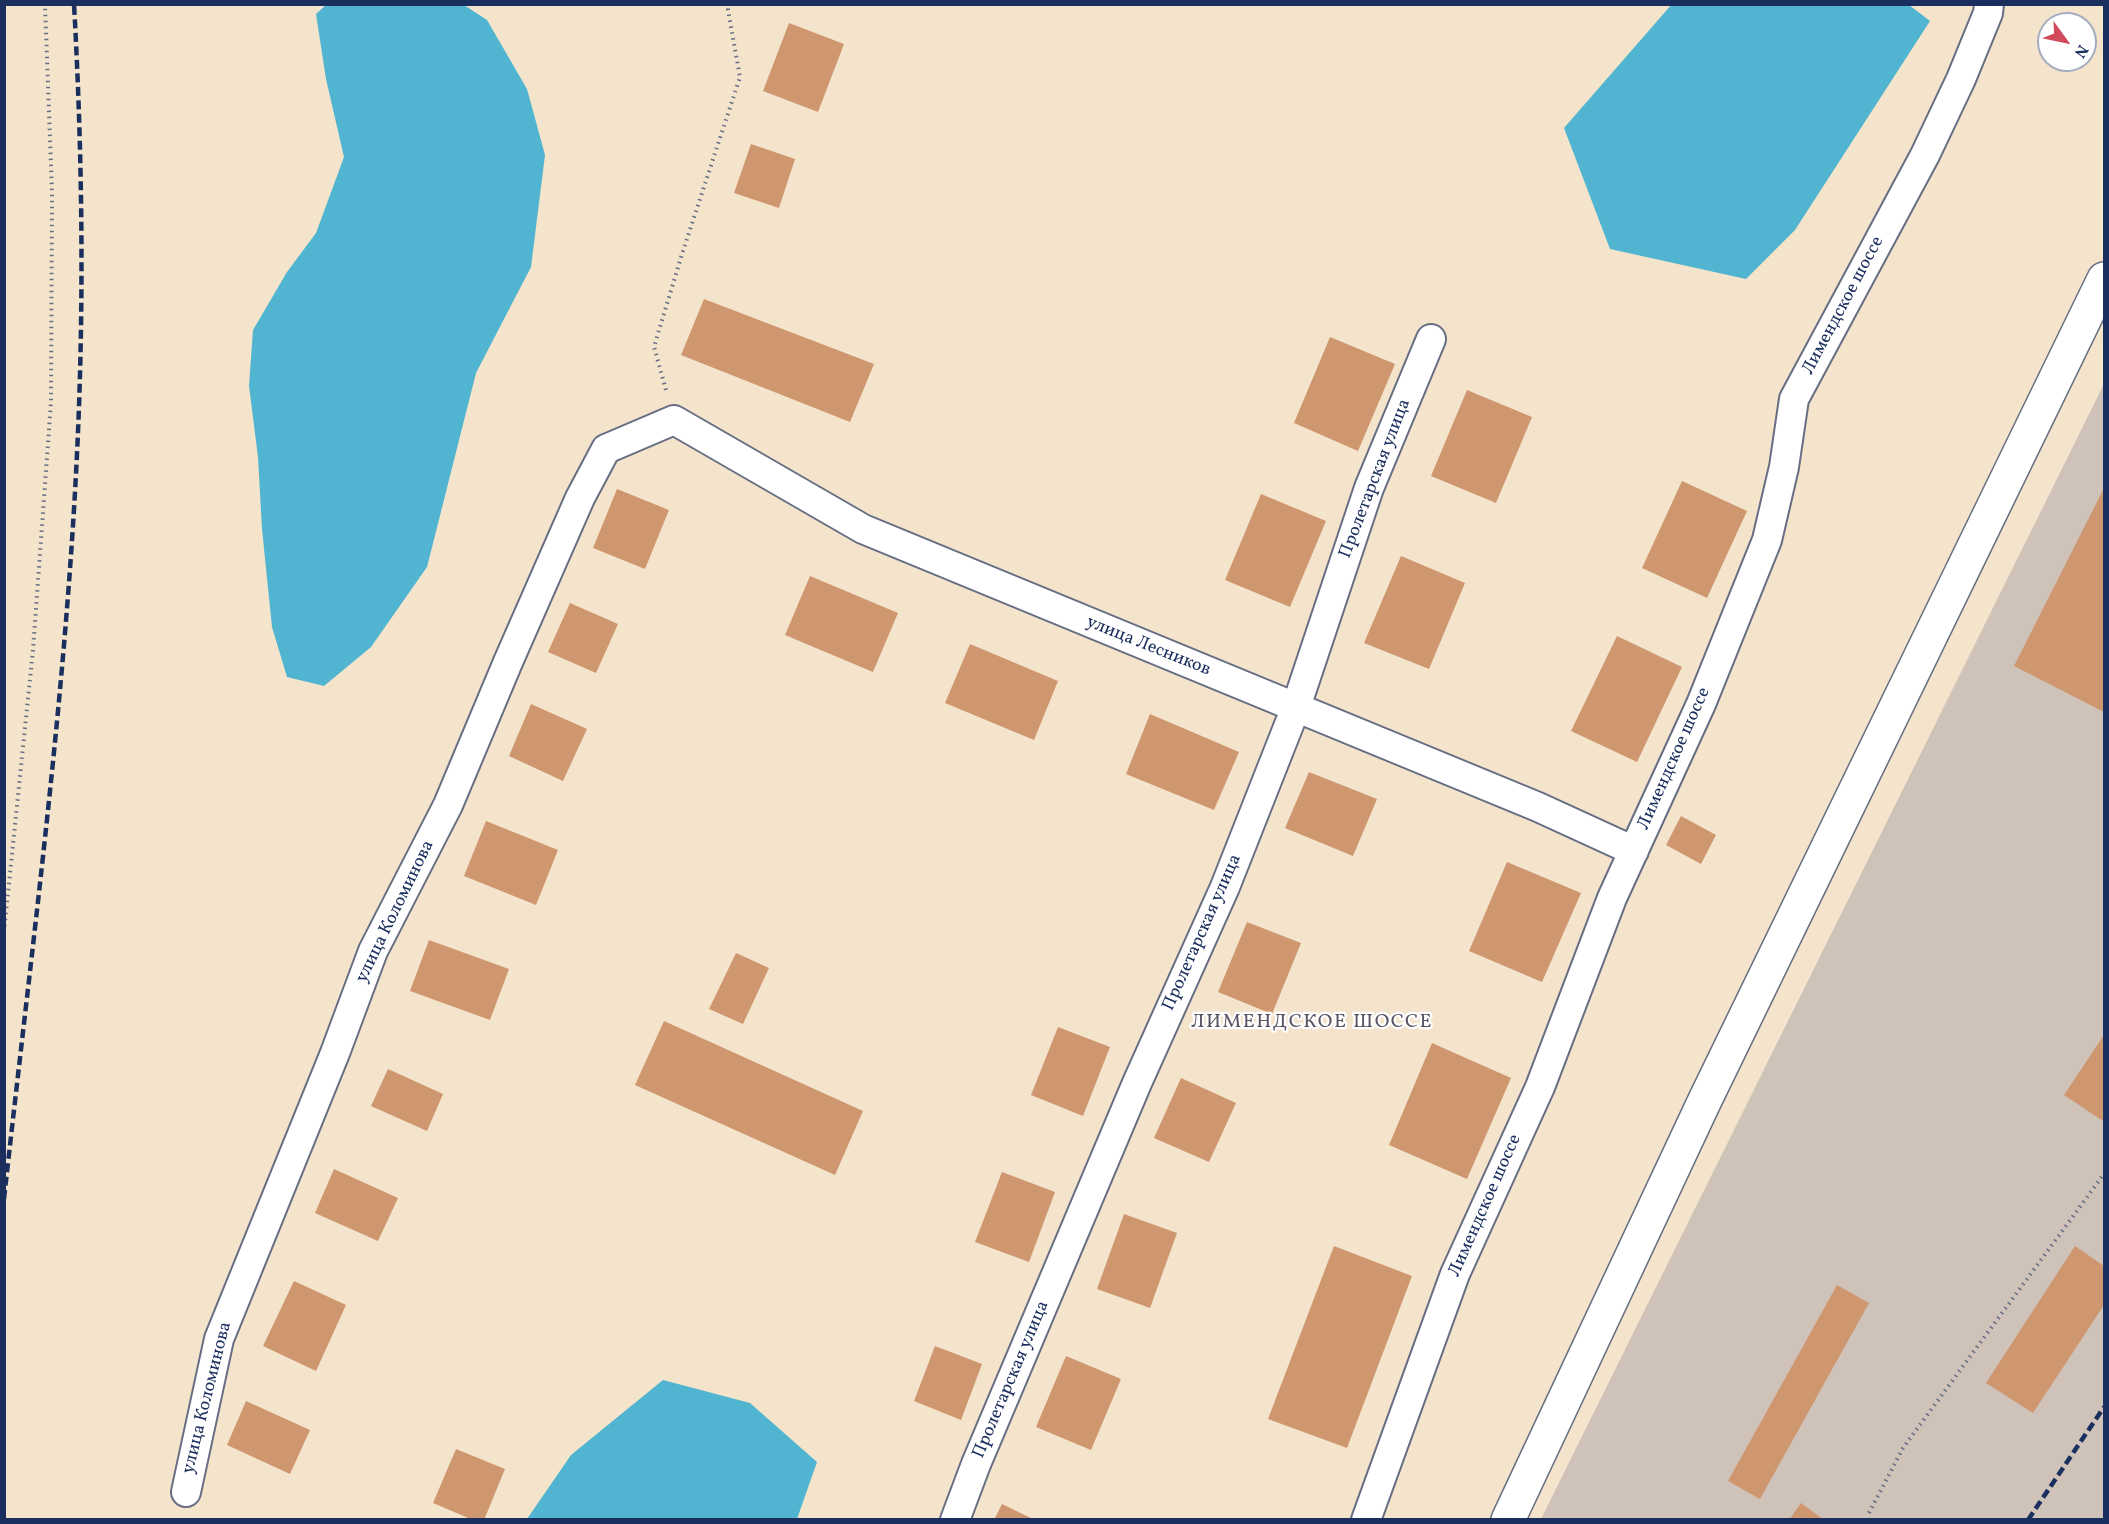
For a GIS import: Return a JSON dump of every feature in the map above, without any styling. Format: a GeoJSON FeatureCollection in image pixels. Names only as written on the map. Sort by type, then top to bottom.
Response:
{"type":"FeatureCollection","features":[{"type":"Feature","properties":{"kind":"main road"},"geometry":{"type":"LineString","coordinates":[[1508,1520],[1705,1100],[2104,279]]}},
{"type":"Feature","properties":{"kind":"street","name":"Лимендское шоссе"},"geometry":{"type":"LineString","coordinates":[[1366,1520],[1455,1274],[1540,1087],[1612,898],[1701,705],[1767,540],[1784,468],[1794,399],[1926,155],[1961,79],[1988,13],[1989,4]]}},
{"type":"Feature","properties":{"kind":"street","name":"Пролетарская улица"},"geometry":{"type":"LineString","coordinates":[[955,1520],[975,1464],[1137,1083],[1225,887],[1296,707],[1369,488],[1431,339]]}},
{"type":"Feature","properties":{"kind":"street","name":"улица Лесников"},"geometry":{"type":"LineString","coordinates":[[674,420],[863,530],[1538,807],[1634,851]]}},
{"type":"Feature","properties":{"kind":"street","name":"улица Коломинова"},"geometry":{"type":"LineString","coordinates":[[186,1492],[219,1339],[335,1053],[373,951],[448,805],[580,498],[606,449],[674,420]]}},
{"type":"Feature","properties":{"kind":"path"},"geometry":{"type":"LineString","coordinates":[[4,932],[33,650],[51,402],[52,193],[45,4]]}},
{"type":"Feature","properties":{"kind":"path"},"geometry":{"type":"LineString","coordinates":[[674,420],[654,347],[740,77],[728,4]]}},
{"type":"Feature","properties":{"kind":"path"},"geometry":{"type":"LineString","coordinates":[[1869,1513],[1903,1448],[2104,1174]]}},
{"type":"Feature","properties":{"kind":"shaded area"},"geometry":{"type":"Polygon","coordinates":[[[2104,384],[2104,1519],[1541,1519],[2104,384]]]}},
{"type":"Feature","properties":{"kind":"water"},"geometry":{"type":"Polygon","coordinates":[[[1672,4],[1909,5],[1930,21],[1795,230],[1746,279],[1610,249],[1564,128],[1672,4]]]}},
{"type":"Feature","properties":{"kind":"water"},"geometry":{"type":"Polygon","coordinates":[[[326,5],[464,5],[487,20],[527,89],[545,155],[531,267],[476,373],[427,567],[371,647],[324,686],[287,677],[272,627],[262,529],[258,457],[249,386],[253,330],[287,272],[316,233],[344,157],[326,79],[316,14],[326,5]]]}},
{"type":"Feature","properties":{"kind":"water"},"geometry":{"type":"Polygon","coordinates":[[[663,1380],[750,1403],[817,1462],[797,1519],[527,1519],[571,1455],[663,1380]]]}},
{"type":"Feature","properties":{"kind":"building"},"geometry":{"type":"Polygon","coordinates":[[[789,23],[844,44],[818,112],[763,91],[789,23]]]}},
{"type":"Feature","properties":{"kind":"building"},"geometry":{"type":"Polygon","coordinates":[[[751,144],[795,159],[779,208],[734,193],[751,144]]]}},
{"type":"Feature","properties":{"kind":"building"},"geometry":{"type":"Polygon","coordinates":[[[704,299],[874,364],[850,422],[681,355],[704,299]]]}},
{"type":"Feature","properties":{"kind":"building"},"geometry":{"type":"Polygon","coordinates":[[[1330,337],[1395,364],[1358,451],[1294,423],[1330,337]]]}},
{"type":"Feature","properties":{"kind":"building"},"geometry":{"type":"Polygon","coordinates":[[[1467,390],[1532,417],[1496,503],[1431,476],[1467,390]]]}},
{"type":"Feature","properties":{"kind":"building"},"geometry":{"type":"Polygon","coordinates":[[[1682,481],[1747,511],[1707,598],[1642,568],[1682,481]]]}},
{"type":"Feature","properties":{"kind":"building"},"geometry":{"type":"Polygon","coordinates":[[[2104,488],[2104,712],[2014,666],[2104,488]]]}},
{"type":"Feature","properties":{"kind":"building"},"geometry":{"type":"Polygon","coordinates":[[[617,489],[669,510],[645,569],[593,548],[617,489]]]}},
{"type":"Feature","properties":{"kind":"building"},"geometry":{"type":"Polygon","coordinates":[[[1261,494],[1326,521],[1290,607],[1225,580],[1261,494]]]}},
{"type":"Feature","properties":{"kind":"building"},"geometry":{"type":"Polygon","coordinates":[[[1401,556],[1465,583],[1429,669],[1364,643],[1401,556]]]}},
{"type":"Feature","properties":{"kind":"building"},"geometry":{"type":"Polygon","coordinates":[[[810,576],[898,613],[873,672],[785,635],[810,576]]]}},
{"type":"Feature","properties":{"kind":"building"},"geometry":{"type":"Polygon","coordinates":[[[570,603],[618,624],[596,673],[548,652],[570,603]]]}},
{"type":"Feature","properties":{"kind":"building"},"geometry":{"type":"Polygon","coordinates":[[[1617,636],[1682,667],[1637,762],[1571,731],[1617,636]]]}},
{"type":"Feature","properties":{"kind":"building"},"geometry":{"type":"Polygon","coordinates":[[[970,644],[1058,681],[1034,740],[945,703],[970,644]]]}},
{"type":"Feature","properties":{"kind":"building"},"geometry":{"type":"Polygon","coordinates":[[[531,704],[587,729],[563,781],[509,756],[531,704]]]}},
{"type":"Feature","properties":{"kind":"building"},"geometry":{"type":"Polygon","coordinates":[[[1150,714],[1239,752],[1214,810],[1126,774],[1150,714]]]}},
{"type":"Feature","properties":{"kind":"building"},"geometry":{"type":"Polygon","coordinates":[[[1309,772],[1377,799],[1353,856],[1285,828],[1309,772]]]}},
{"type":"Feature","properties":{"kind":"building"},"geometry":{"type":"Polygon","coordinates":[[[1681,816],[1716,835],[1701,864],[1666,845],[1681,816]]]}},
{"type":"Feature","properties":{"kind":"building"},"geometry":{"type":"Polygon","coordinates":[[[486,821],[558,850],[536,905],[464,876],[486,821]]]}},
{"type":"Feature","properties":{"kind":"building"},"geometry":{"type":"Polygon","coordinates":[[[1507,862],[1581,893],[1542,982],[1469,951],[1507,862]]]}},
{"type":"Feature","properties":{"kind":"building"},"geometry":{"type":"Polygon","coordinates":[[[1247,922],[1301,943],[1272,1014],[1218,992],[1247,922]]]}},
{"type":"Feature","properties":{"kind":"building"},"geometry":{"type":"Polygon","coordinates":[[[429,940],[509,969],[490,1020],[410,991],[429,940]]]}},
{"type":"Feature","properties":{"kind":"building"},"geometry":{"type":"Polygon","coordinates":[[[736,953],[769,968],[743,1024],[709,1009],[736,953]]]}},
{"type":"Feature","properties":{"kind":"building"},"geometry":{"type":"Polygon","coordinates":[[[664,1021],[863,1111],[835,1175],[635,1085],[664,1021]]]}},
{"type":"Feature","properties":{"kind":"building"},"geometry":{"type":"Polygon","coordinates":[[[1058,1027],[1110,1047],[1083,1116],[1031,1095],[1058,1027]]]}},
{"type":"Feature","properties":{"kind":"building"},"geometry":{"type":"Polygon","coordinates":[[[2104,1035],[2104,1119],[2103,1121],[2064,1095],[2104,1035]]]}},
{"type":"Feature","properties":{"kind":"building"},"geometry":{"type":"Polygon","coordinates":[[[1432,1043],[1511,1078],[1467,1179],[1389,1145],[1432,1043]]]}},
{"type":"Feature","properties":{"kind":"building"},"geometry":{"type":"Polygon","coordinates":[[[388,1069],[443,1094],[427,1131],[371,1106],[388,1069]]]}},
{"type":"Feature","properties":{"kind":"building"},"geometry":{"type":"Polygon","coordinates":[[[1181,1078],[1236,1103],[1209,1162],[1154,1138],[1181,1078]]]}},
{"type":"Feature","properties":{"kind":"building"},"geometry":{"type":"Polygon","coordinates":[[[334,1169],[398,1198],[378,1241],[315,1213],[334,1169]]]}},
{"type":"Feature","properties":{"kind":"building"},"geometry":{"type":"Polygon","coordinates":[[[1002,1172],[1055,1192],[1029,1262],[975,1242],[1002,1172]]]}},
{"type":"Feature","properties":{"kind":"building"},"geometry":{"type":"Polygon","coordinates":[[[1124,1214],[1177,1233],[1150,1308],[1097,1289],[1124,1214]]]}},
{"type":"Feature","properties":{"kind":"building"},"geometry":{"type":"Polygon","coordinates":[[[1334,1246],[1412,1276],[1347,1448],[1268,1419],[1334,1246]]]}},
{"type":"Feature","properties":{"kind":"building"},"geometry":{"type":"Polygon","coordinates":[[[2075,1246],[2104,1266],[2104,1305],[2033,1413],[1986,1383],[2075,1246]]]}},
{"type":"Feature","properties":{"kind":"building"},"geometry":{"type":"Polygon","coordinates":[[[294,1281],[346,1305],[316,1371],[263,1346],[294,1281]]]}},
{"type":"Feature","properties":{"kind":"building"},"geometry":{"type":"Polygon","coordinates":[[[1837,1285],[1869,1303],[1760,1499],[1728,1481],[1837,1285]]]}},
{"type":"Feature","properties":{"kind":"building"},"geometry":{"type":"Polygon","coordinates":[[[935,1346],[982,1364],[961,1420],[914,1401],[935,1346]]]}},
{"type":"Feature","properties":{"kind":"building"},"geometry":{"type":"Polygon","coordinates":[[[1066,1356],[1121,1379],[1091,1450],[1036,1427],[1066,1356]]]}},
{"type":"Feature","properties":{"kind":"building"},"geometry":{"type":"Polygon","coordinates":[[[246,1401],[310,1430],[290,1474],[227,1445],[246,1401]]]}},
{"type":"Feature","properties":{"kind":"building"},"geometry":{"type":"Polygon","coordinates":[[[456,1449],[505,1469],[484,1520],[473,1520],[433,1503],[456,1449]]]}},
{"type":"Feature","properties":{"kind":"building"},"geometry":{"type":"Polygon","coordinates":[[[1801,1503],[1824,1520],[1789,1520],[1801,1503]]]}},
{"type":"Feature","properties":{"kind":"building"},"geometry":{"type":"Polygon","coordinates":[[[1002,1504],[1035,1520],[994,1520],[1002,1504]]]}},
{"type":"Feature","properties":{"kind":"railway"},"geometry":{"type":"LineString","coordinates":[[4,1199],[57,720],[73,528],[80,378],[81,271],[79,111],[74,4]]}},
{"type":"Feature","properties":{"kind":"railway"},"geometry":{"type":"LineString","coordinates":[[2028,1520],[2104,1407]]}},
{"type":"Feature","properties":{"kind":"district","name":"ЛИМЕНДСКОЕ ШОССЕ"},"geometry":{"type":"Point","coordinates":[1312,1023]}}]}
